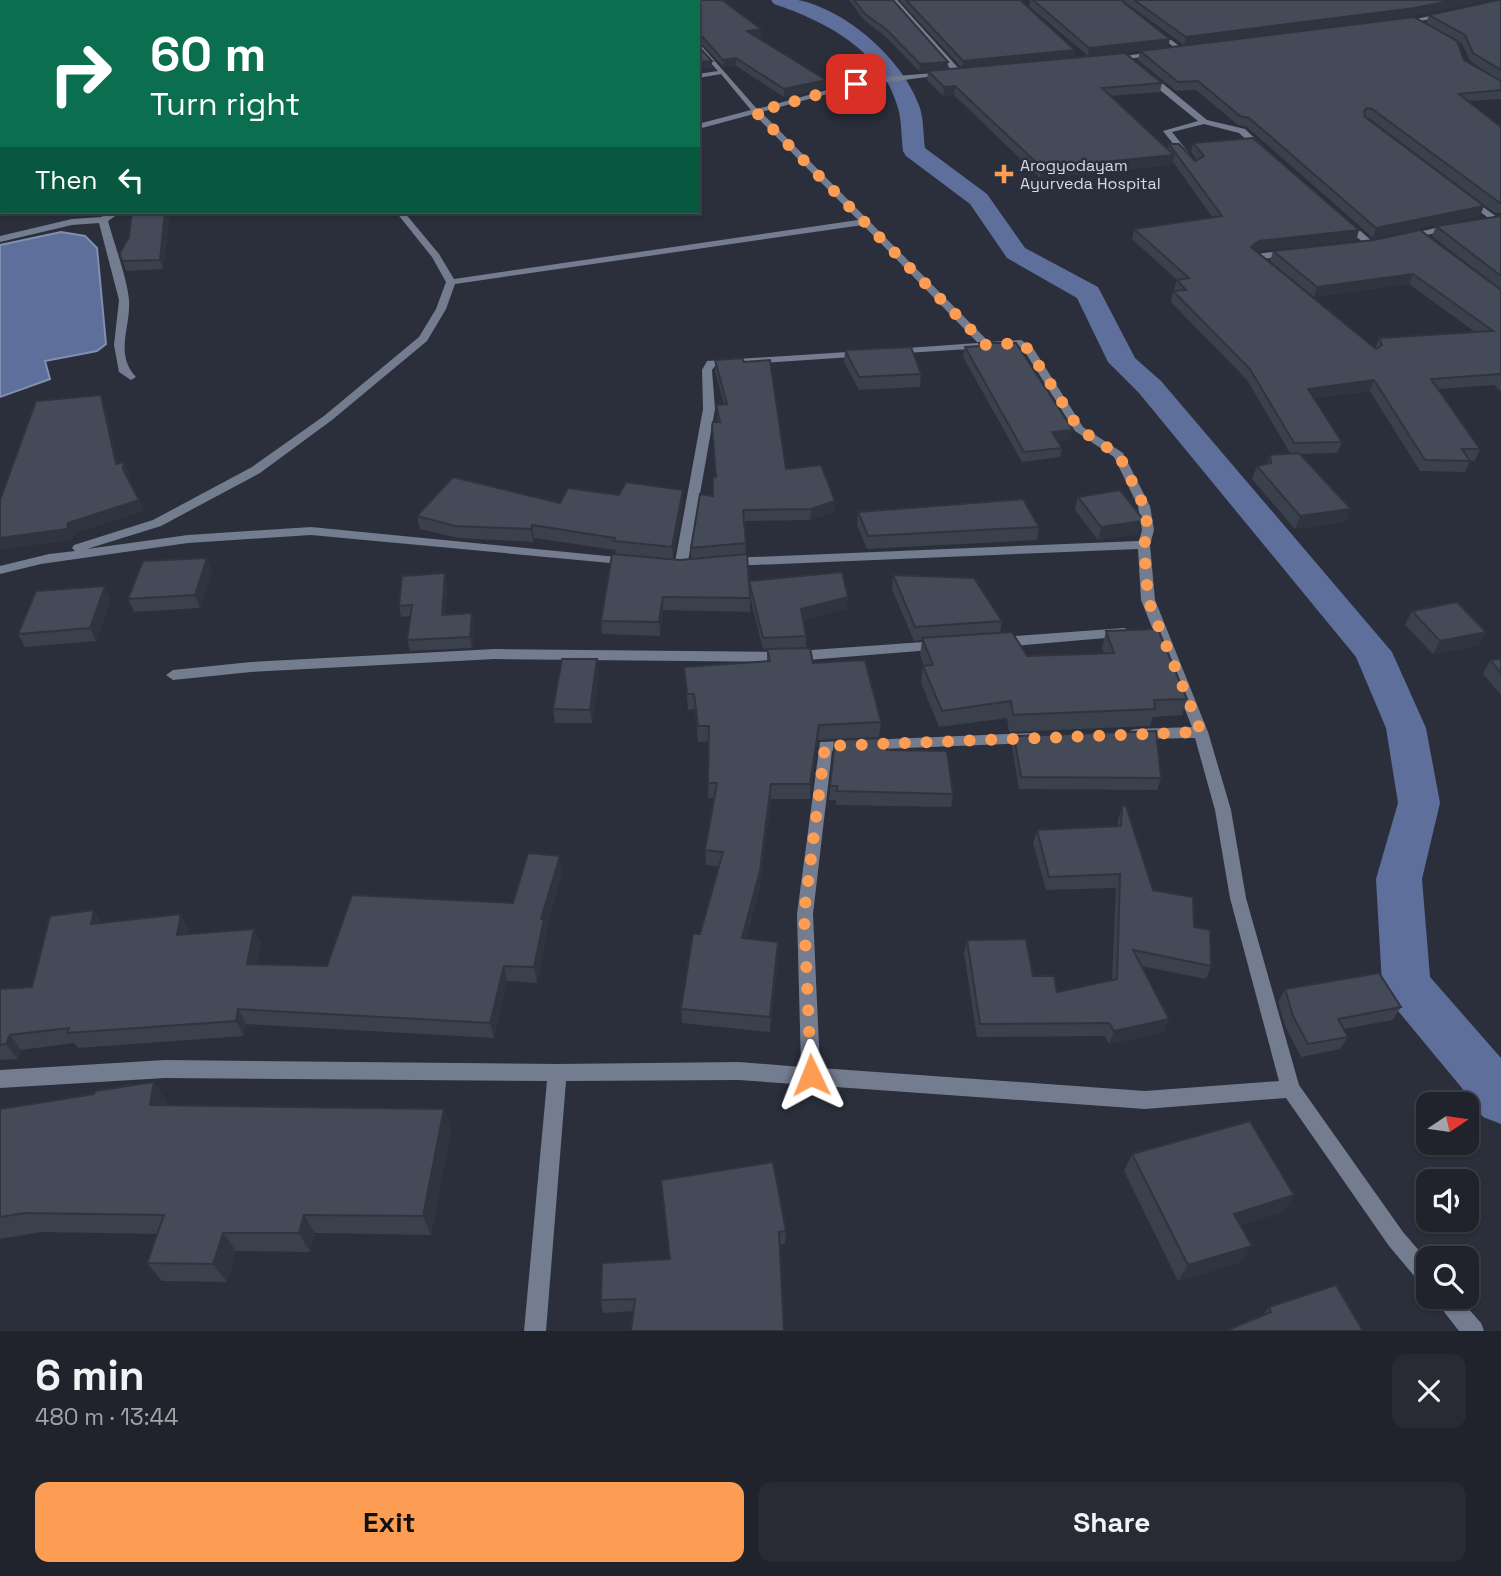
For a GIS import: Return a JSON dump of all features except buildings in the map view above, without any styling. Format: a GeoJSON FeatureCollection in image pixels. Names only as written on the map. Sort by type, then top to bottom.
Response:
{"type":"FeatureCollection","features":[{"type":"Feature","properties":{"kind":"street"},"geometry":{"type":"LineString","coordinates":[[894,0],[959,73]]}},
{"type":"Feature","properties":{"kind":"street"},"geometry":{"type":"LineString","coordinates":[[1388,24],[1459,12]]}},
{"type":"Feature","properties":{"kind":"street"},"geometry":{"type":"LineString","coordinates":[[1413,21],[1423,27]]}},
{"type":"Feature","properties":{"kind":"street"},"geometry":{"type":"LineString","coordinates":[[1144,22],[1181,50]]}},
{"type":"Feature","properties":{"kind":"street"},"geometry":{"type":"LineString","coordinates":[[700,46],[756,112],[986,345]]}},
{"type":"Feature","properties":{"kind":"street"},"geometry":{"type":"LineString","coordinates":[[1100,60],[1195,48]]}},
{"type":"Feature","properties":{"kind":"street"},"geometry":{"type":"LineString","coordinates":[[1126,57],[1204,122],[1242,131],[1271,157]]}},
{"type":"Feature","properties":{"kind":"street"},"geometry":{"type":"LineString","coordinates":[[700,126],[885,79],[985,71]]}},
{"type":"Feature","properties":{"kind":"street"},"geometry":{"type":"LineString","coordinates":[[700,76],[723,72]]}},
{"type":"Feature","properties":{"kind":"street"},"geometry":{"type":"LineString","coordinates":[[1195,166],[1167,131],[1204,122]]}},
{"type":"Feature","properties":{"kind":"street"},"geometry":{"type":"LineString","coordinates":[[1462,194],[1499,220]]}},
{"type":"Feature","properties":{"kind":"street"},"geometry":{"type":"LineString","coordinates":[[0,239],[72,222],[103,220],[114,214]]}},
{"type":"Feature","properties":{"kind":"street"},"geometry":{"type":"LineString","coordinates":[[402,214],[436,256],[451,282]]}},
{"type":"Feature","properties":{"kind":"street"},"geometry":{"type":"LineString","coordinates":[[1340,218],[1370,244]]}},
{"type":"Feature","properties":{"kind":"street"},"geometry":{"type":"LineString","coordinates":[[103,220],[124,300],[118,345],[124,372],[131,377]]}},
{"type":"Feature","properties":{"kind":"street"},"geometry":{"type":"LineString","coordinates":[[1481,221],[1499,220]]}},
{"type":"Feature","properties":{"kind":"street"},"geometry":{"type":"LineString","coordinates":[[451,282],[865,222]]}},
{"type":"Feature","properties":{"kind":"street"},"geometry":{"type":"LineString","coordinates":[[1394,239],[1469,224]]}},
{"type":"Feature","properties":{"kind":"street"},"geometry":{"type":"LineString","coordinates":[[1419,234],[1429,242]]}},
{"type":"Feature","properties":{"kind":"street"},"geometry":{"type":"LineString","coordinates":[[1357,245],[1382,241]]}},
{"type":"Feature","properties":{"kind":"street"},"geometry":{"type":"LineString","coordinates":[[1267,266],[1256,257],[1307,251]]}},
{"type":"Feature","properties":{"kind":"street"},"geometry":{"type":"LineString","coordinates":[[0,570],[41,560],[157,523],[256,470],[365,389],[422,339],[441,309],[451,282]]}},
{"type":"Feature","properties":{"kind":"street"},"geometry":{"type":"LineString","coordinates":[[41,560],[188,539],[311,531],[686,567],[709,409],[707,370],[711,363],[1021,343],[1029,350],[1079,429],[1119,455],[1144,506],[1148,530],[1144,545],[1148,600],[1146,632],[1201,732],[1223,810],[1238,898],[1291,1089],[1396,1239],[1416,1263]]}},
{"type":"Feature","properties":{"kind":"street"},"geometry":{"type":"LineString","coordinates":[[715,564],[1144,545]]}},
{"type":"Feature","properties":{"kind":"street"},"geometry":{"type":"LineString","coordinates":[[985,643],[1146,632]]}},
{"type":"Feature","properties":{"kind":"street"},"geometry":{"type":"LineString","coordinates":[[173,674],[251,667],[495,654],[783,657],[958,645]]}},
{"type":"Feature","properties":{"kind":"street"},"geometry":{"type":"LineString","coordinates":[[1119,735],[1201,732]]}},
{"type":"Feature","properties":{"kind":"street"},"geometry":{"type":"LineString","coordinates":[[811,1075],[804,914],[825,746],[1051,737]]}},
{"type":"Feature","properties":{"kind":"street"},"geometry":{"type":"LineString","coordinates":[[0,1079],[165,1069],[556,1073],[739,1071],[1145,1100],[1291,1089]]}},
{"type":"Feature","properties":{"kind":"street"},"geometry":{"type":"LineString","coordinates":[[535,1331],[556,1073]]}},
{"type":"Feature","properties":{"kind":"street"},"geometry":{"type":"LineString","coordinates":[[1455,1309],[1473,1331]]}},
{"type":"Feature","properties":{"kind":"water"},"geometry":{"type":"Polygon","coordinates":[[[61,232],[85,236],[97,248],[106,344],[97,351],[45,361],[50,379],[0,397],[0,245],[61,232]]]}},
{"type":"Feature","properties":{"kind":"waterway"},"geometry":{"type":"LineString","coordinates":[[780,0],[839,25],[871,50],[885,65],[907,102],[914,151],[979,199],[1016,253],[1088,293],[1123,362],[1150,387],[1373,652],[1406,728],[1419,803],[1399,879],[1406,985],[1484,1076],[1501,1100]]}},
{"type":"Feature","properties":{"kind":"place","name":"Arogyodayam Ayurveda Hospital"},"geometry":{"type":"Point","coordinates":[1004,174]}},
{"type":"Feature","properties":{"kind":"route"},"geometry":{"type":"LineString","coordinates":[[811,1075],[804,914],[825,746],[1201,732],[1148,600],[1144,545],[1148,530],[1144,506],[1119,455],[1079,429],[1029,350],[1021,343],[986,345],[756,112],[856,84]]}}]}
